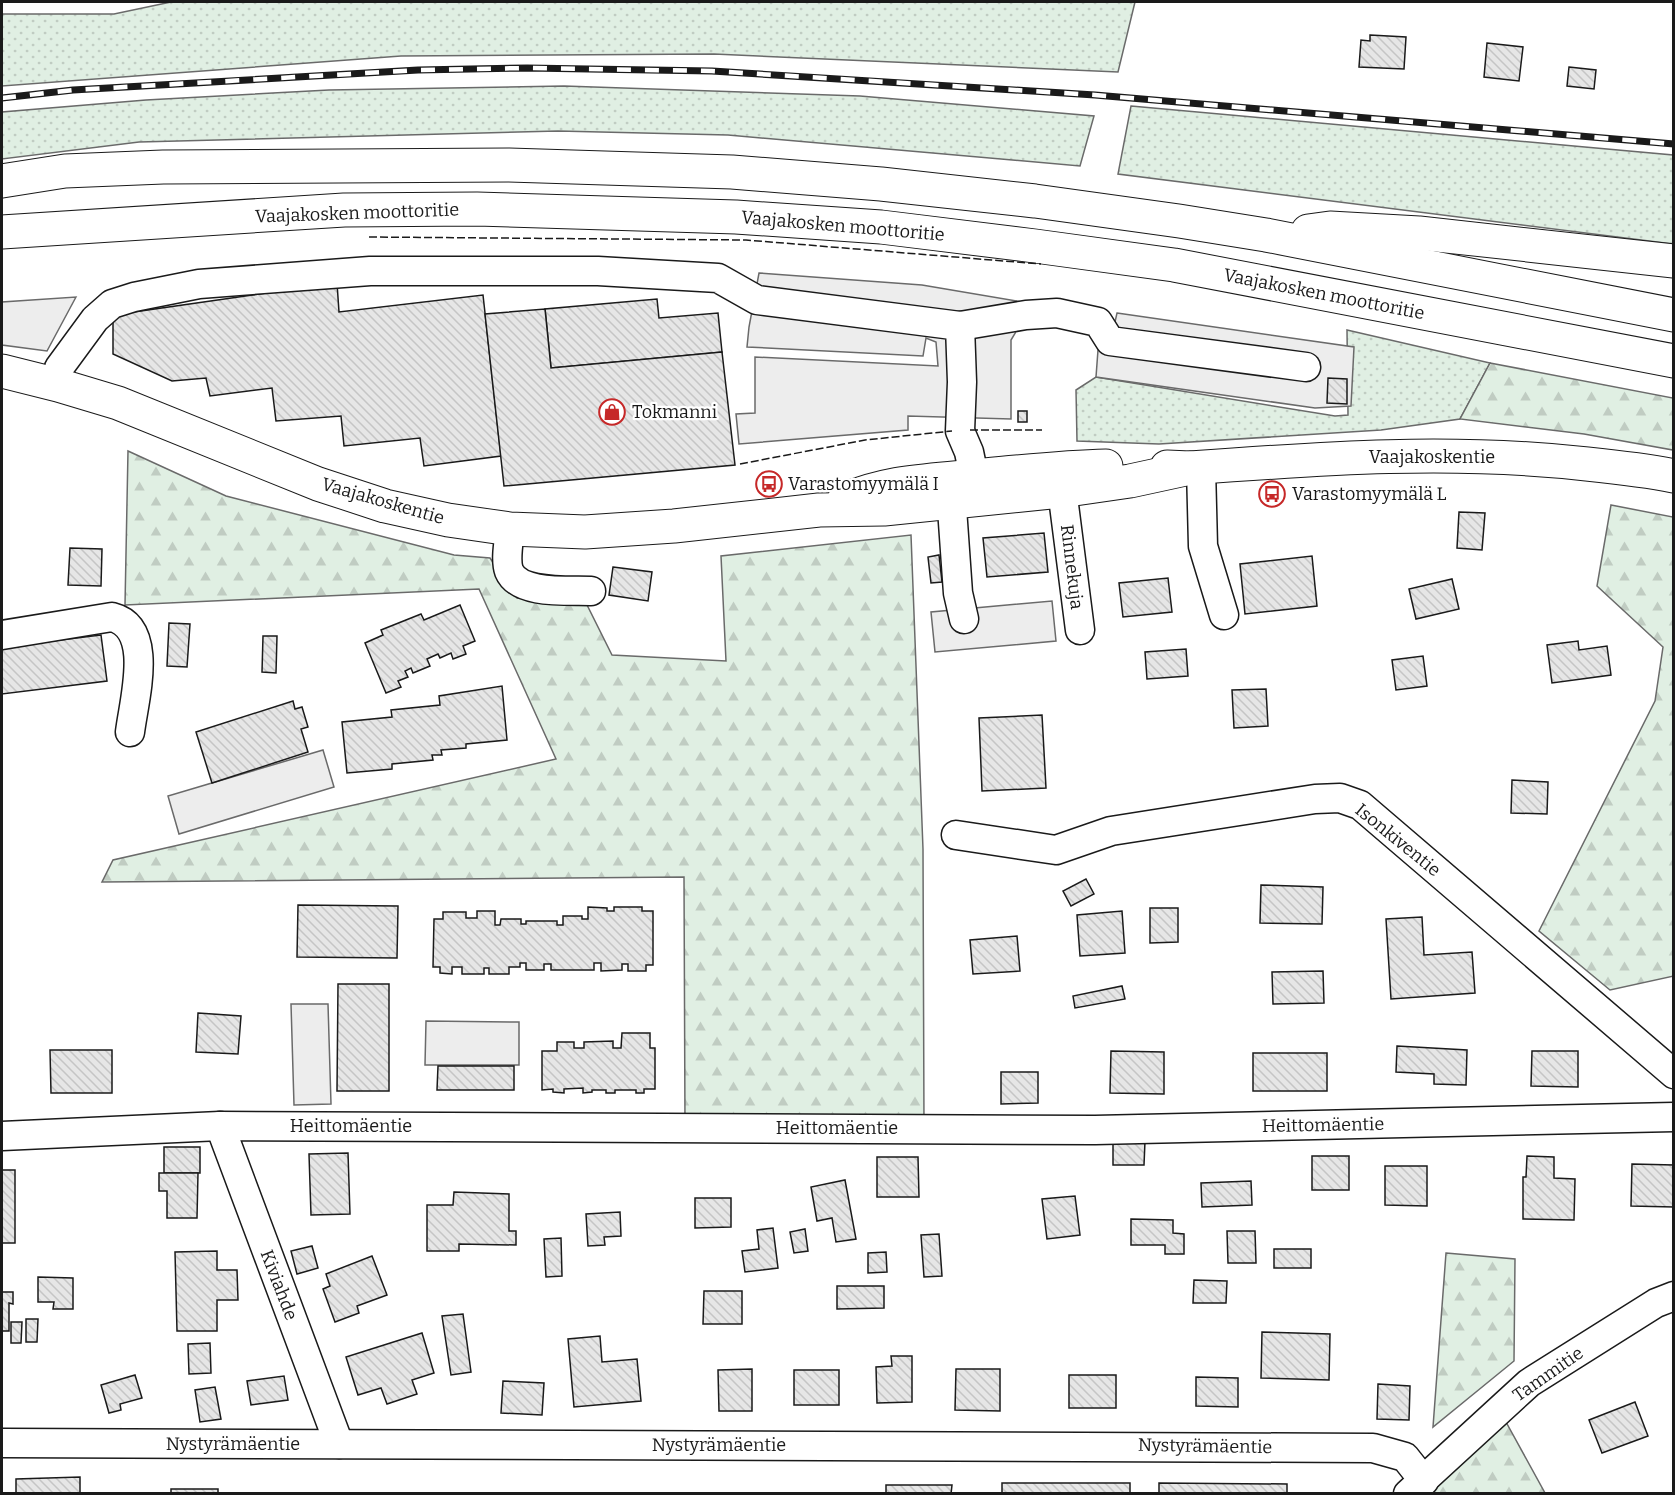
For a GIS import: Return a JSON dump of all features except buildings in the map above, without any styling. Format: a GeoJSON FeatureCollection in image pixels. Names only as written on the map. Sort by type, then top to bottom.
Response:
{"type":"FeatureCollection","features":[{"type":"Feature","properties":{"kind":"main road"},"geometry":{"type":"LineString","coordinates":[[2,181],[65,171],[186,167],[509,165],[732,172],[881,184],[1179,220],[1674,315]]}},
{"type":"Feature","properties":{"kind":"main road","name":"Vaajakosken moottoritie"},"geometry":{"type":"LineString","coordinates":[[2,232],[344,210],[400,209],[477,209],[736,217],[881,227],[1174,266],[1674,361]]}},
{"type":"Feature","properties":{"kind":"main road"},"geometry":{"type":"LineString","coordinates":[[1266,235],[1330,228],[1419,233],[1674,261]]}},
{"type":"Feature","properties":{"kind":"main road","name":"Vaajakoskentie"},"geometry":{"type":"LineString","coordinates":[[2,371],[58,385],[118,404],[318,484],[385,506],[448,520],[510,529],[585,532],[749,519],[819,510],[870,489],[907,481],[965,488],[1059,467],[1385,466],[1472,455],[1566,462],[1674,476]]}},
{"type":"Feature","properties":{"kind":"street"},"geometry":{"type":"LineString","coordinates":[[58,385],[59,368],[95,319],[112,304],[134,297],[198,284],[370,271],[598,271],[718,278],[757,300],[960,326],[1026,315],[1057,313],[1098,322],[1110,341],[1306,366]]}},
{"type":"Feature","properties":{"kind":"street"},"geometry":{"type":"LineString","coordinates":[[960,326],[962,382],[960,431],[969,452],[958,593],[964,619]]}},
{"type":"Feature","properties":{"kind":"street"},"geometry":{"type":"LineString","coordinates":[[1195,468],[1203,546],[1224,615]]}},
{"type":"Feature","properties":{"kind":"street","name":"Rinnekuja"},"geometry":{"type":"LineString","coordinates":[[1064,505],[1080,630]]}},
{"type":"Feature","properties":{"kind":"street"},"geometry":{"type":"LineString","coordinates":[[510,529],[508,570],[515,581],[533,589],[591,591]]}},
{"type":"Feature","properties":{"kind":"street"},"geometry":{"type":"LineString","coordinates":[[2,635],[112,617],[123,620],[139,646],[130,732]]}},
{"type":"Feature","properties":{"kind":"street","name":"Isonkiventie"},"geometry":{"type":"LineString","coordinates":[[957,835],[1056,850],[1111,831],[1315,799],[1340,798],[1360,805],[1674,1074]]}},
{"type":"Feature","properties":{"kind":"street","name":"Heittomäentie"},"geometry":{"type":"LineString","coordinates":[[2,1136],[220,1126],[1095,1130],[1674,1117]]}},
{"type":"Feature","properties":{"kind":"street","name":"Kiviahde"},"geometry":{"type":"LineString","coordinates":[[220,1126],[339,1444]]}},
{"type":"Feature","properties":{"kind":"street","name":"Tammitie"},"geometry":{"type":"LineString","coordinates":[[1416,1487],[1529,1383],[1656,1303],[1674,1296]]}},
{"type":"Feature","properties":{"kind":"street","name":"Nystyrämäentie"},"geometry":{"type":"LineString","coordinates":[[2,1443],[1373,1448],[1405,1457],[1416,1487]]}},
{"type":"Feature","properties":{"kind":"green space"},"geometry":{"type":"Polygon","coordinates":[[[171,2],[1135,2],[1118,72],[714,54],[401,56],[2,86],[2,14],[114,14],[171,2]]]}},
{"type":"Feature","properties":{"kind":"green space"},"geometry":{"type":"Polygon","coordinates":[[[564,86],[860,96],[1094,116],[1080,166],[728,135],[558,131],[139,142],[2,159],[2,112],[146,100],[329,90],[564,86]]]}},
{"type":"Feature","properties":{"kind":"green space"},"geometry":{"type":"Polygon","coordinates":[[[1131,106],[1673,155],[1673,244],[1118,174],[1131,106]]]}},
{"type":"Feature","properties":{"kind":"green space"},"geometry":{"type":"Polygon","coordinates":[[[1347,330],[1490,363],[1460,419],[1381,430],[1159,444],[1077,441],[1076,390],[1096,377],[1335,416],[1348,415],[1347,330]]]}},
{"type":"Feature","properties":{"kind":"green space"},"geometry":{"type":"Polygon","coordinates":[[[1490,363],[1673,398],[1673,450],[1584,434],[1460,419],[1490,363]]]}},
{"type":"Feature","properties":{"kind":"green space"},"geometry":{"type":"Polygon","coordinates":[[[128,451],[226,496],[454,555],[490,558],[517,598],[587,605],[612,655],[726,661],[721,556],[911,535],[923,849],[924,1130],[685,1127],[684,877],[102,882],[113,860],[556,759],[479,589],[125,605],[128,451]]]}},
{"type":"Feature","properties":{"kind":"green space"},"geometry":{"type":"Polygon","coordinates":[[[1611,505],[1673,517],[1674,976],[1610,990],[1539,931],[1655,701],[1663,647],[1597,586],[1611,505]]]}},
{"type":"Feature","properties":{"kind":"green space"},"geometry":{"type":"Polygon","coordinates":[[[1446,1253],[1515,1259],[1514,1361],[1433,1427],[1446,1253]]]}},
{"type":"Feature","properties":{"kind":"green space"},"geometry":{"type":"Polygon","coordinates":[[[1506,1422],[1545,1493],[1425,1494],[1506,1422]]]}},
{"type":"Feature","properties":{"kind":"shaded area"},"geometry":{"type":"Polygon","coordinates":[[[759,273],[922,285],[1028,303],[1026,315],[1011,340],[1011,419],[908,416],[908,430],[739,444],[736,414],[755,413],[755,357],[938,366],[936,342],[926,338],[923,356],[747,347],[759,273]]]}},
{"type":"Feature","properties":{"kind":"shaded area"},"geometry":{"type":"Polygon","coordinates":[[[76,297],[47,351],[2,345],[2,302],[76,297]]]}},
{"type":"Feature","properties":{"kind":"shaded area"},"geometry":{"type":"Polygon","coordinates":[[[1117,313],[1354,347],[1351,406],[1315,408],[1096,377],[1098,350],[1113,331],[1117,313]]]}},
{"type":"Feature","properties":{"kind":"shaded area"},"geometry":{"type":"Polygon","coordinates":[[[1052,601],[1056,641],[935,652],[931,612],[1052,601]]]}},
{"type":"Feature","properties":{"kind":"shaded area"},"geometry":{"type":"Polygon","coordinates":[[[323,750],[334,787],[179,834],[168,796],[323,750]]]}},
{"type":"Feature","properties":{"kind":"shaded area"},"geometry":{"type":"Polygon","coordinates":[[[291,1004],[328,1004],[331,1104],[294,1105],[291,1004]]]}},
{"type":"Feature","properties":{"kind":"shaded area"},"geometry":{"type":"Polygon","coordinates":[[[426,1021],[519,1022],[519,1065],[425,1065],[426,1021]]]}},
{"type":"Feature","properties":{"kind":"railway"},"geometry":{"type":"LineString","coordinates":[[2,98],[73,90],[418,70],[527,68],[712,71],[1095,95],[1674,144]]}},
{"type":"Feature","properties":{"kind":"fence"},"geometry":{"type":"LineString","coordinates":[[369,237],[746,240],[1041,264]]}},
{"type":"Feature","properties":{"kind":"fence"},"geometry":{"type":"LineString","coordinates":[[970,430],[1042,430]]}},
{"type":"Feature","properties":{"kind":"fence"},"geometry":{"type":"LineString","coordinates":[[740,464],[865,440],[952,431]]}},
{"type":"Feature","properties":{"kind":"place","name":"Tokmanni"},"geometry":{"type":"Point","coordinates":[612,412]}},
{"type":"Feature","properties":{"kind":"place","name":"Varastomyymälä I"},"geometry":{"type":"Point","coordinates":[769,484]}},
{"type":"Feature","properties":{"kind":"place","name":"Varastomyymälä L"},"geometry":{"type":"Point","coordinates":[1272,494]}}]}
